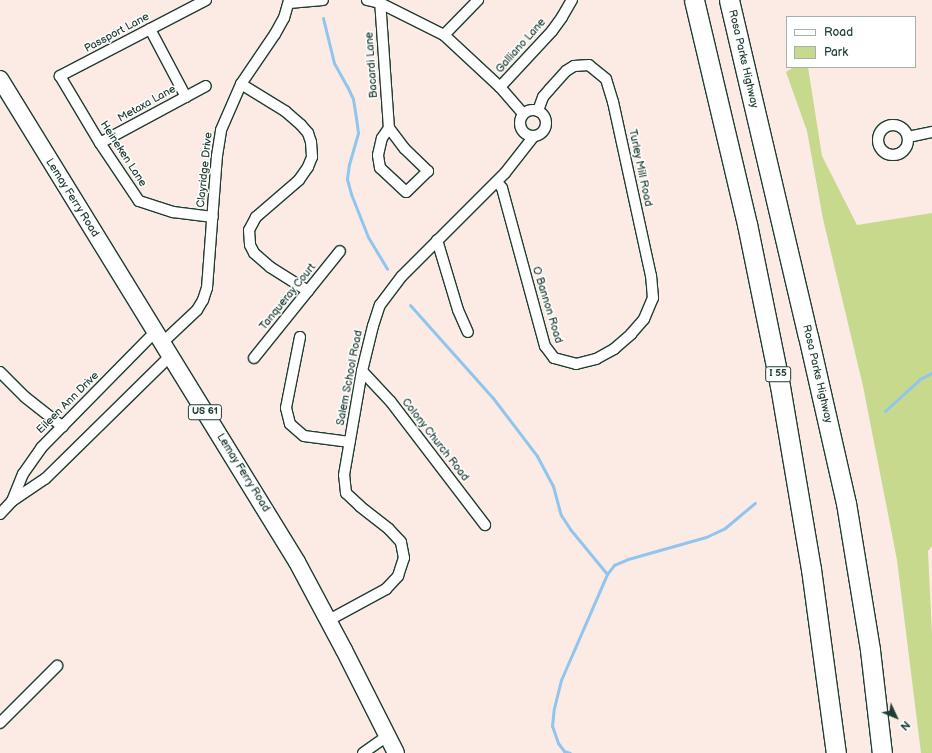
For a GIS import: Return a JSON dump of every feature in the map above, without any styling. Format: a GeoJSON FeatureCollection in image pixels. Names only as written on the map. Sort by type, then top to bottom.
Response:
{"type":"FeatureCollection","features":[{"type":"Feature","properties":{"kind":"highway","name":"I 55"},"geometry":{"type":"LineString","coordinates":[[694,0],[746,224],[780,386],[811,568],[836,753]]}},
{"type":"Feature","properties":{"kind":"highway","name":"Rosa Parks Highway"},"geometry":{"type":"LineString","coordinates":[[729,0],[814,359],[846,503],[869,642],[882,753]]}},
{"type":"Feature","properties":{"kind":"main road","name":"Lemay Ferry Road"},"geometry":{"type":"LineString","coordinates":[[0,79],[162,344],[272,520],[329,620],[396,753]]}},
{"type":"Feature","properties":{"kind":"street","name":"Passport Lane"},"geometry":{"type":"LineString","coordinates":[[60,76],[206,0]]}},
{"type":"Feature","properties":{"kind":"street"},"geometry":{"type":"LineString","coordinates":[[289,2],[323,0]]}},
{"type":"Feature","properties":{"kind":"street"},"geometry":{"type":"LineString","coordinates":[[367,0],[380,1],[444,35],[500,87],[523,113]]}},
{"type":"Feature","properties":{"kind":"street"},"geometry":{"type":"LineString","coordinates":[[444,35],[478,0]]}},
{"type":"Feature","properties":{"kind":"street","name":"Galliano Lane"},"geometry":{"type":"LineString","coordinates":[[500,87],[552,31],[572,0]]}},
{"type":"Feature","properties":{"kind":"street","name":"Bacardi Lane"},"geometry":{"type":"LineString","coordinates":[[380,1],[389,128]]}},
{"type":"Feature","properties":{"kind":"street","name":"Clayridge Drive"},"geometry":{"type":"LineString","coordinates":[[162,344],[197,310],[207,288],[217,156],[221,130],[241,84],[275,34],[289,2]]}},
{"type":"Feature","properties":{"kind":"street"},"geometry":{"type":"LineString","coordinates":[[150,29],[186,96]]}},
{"type":"Feature","properties":{"kind":"street","name":"Turley Mill Road"},"geometry":{"type":"LineString","coordinates":[[538,111],[544,97],[566,71],[574,66],[589,65],[597,70],[606,79],[613,102],[651,276]]}},
{"type":"Feature","properties":{"kind":"street","name":"Heineken Lane"},"geometry":{"type":"LineString","coordinates":[[60,76],[100,143],[139,201],[173,212],[212,217]]}},
{"type":"Feature","properties":{"kind":"street"},"geometry":{"type":"LineString","coordinates":[[241,84],[295,120],[308,133],[311,142],[312,157],[308,167],[299,180],[256,217],[249,230],[250,245],[254,253],[270,267],[308,291]]}},
{"type":"Feature","properties":{"kind":"street","name":"Metaxa Lane"},"geometry":{"type":"LineString","coordinates":[[100,143],[206,86]]}},
{"type":"Feature","properties":{"kind":"street"},"geometry":{"type":"LineString","coordinates":[[531,110],[538,111],[545,118],[546,127],[540,134],[534,136],[527,135],[521,129],[519,121],[523,113],[531,110]]}},
{"type":"Feature","properties":{"kind":"street"},"geometry":{"type":"LineString","coordinates":[[389,128],[405,149],[428,171],[406,192],[380,168],[378,155],[382,138],[389,128]]}},
{"type":"Feature","properties":{"kind":"street"},"geometry":{"type":"LineString","coordinates":[[908,137],[932,132]]}},
{"type":"Feature","properties":{"kind":"street","name":"Salem School Road"},"geometry":{"type":"LineString","coordinates":[[329,620],[386,589],[398,576],[404,558],[401,542],[389,529],[364,510],[346,493],[344,475],[362,371],[373,326],[380,305],[390,289],[437,240],[497,182],[534,136]]}},
{"type":"Feature","properties":{"kind":"street","name":"O Bannon Road"},"geometry":{"type":"LineString","coordinates":[[497,182],[502,188],[545,346],[554,358],[576,364],[596,359],[614,349],[631,334],[644,319],[653,298],[651,276]]}},
{"type":"Feature","properties":{"kind":"street"},"geometry":{"type":"LineString","coordinates":[[437,240],[458,310],[468,332]]}},
{"type":"Feature","properties":{"kind":"street","name":"Tanqueray Court"},"geometry":{"type":"LineString","coordinates":[[254,358],[340,251]]}},
{"type":"Feature","properties":{"kind":"street"},"geometry":{"type":"LineString","coordinates":[[300,337],[286,408],[290,424],[304,436],[350,442]]}},
{"type":"Feature","properties":{"kind":"street","name":"Eileen Ann Drive"},"geometry":{"type":"LineString","coordinates":[[12,501],[23,474],[41,448],[63,427],[162,344]]}},
{"type":"Feature","properties":{"kind":"street","name":"Eileen Ann Drive"},"geometry":{"type":"LineString","coordinates":[[0,514],[12,501],[45,479],[162,344]]}},
{"type":"Feature","properties":{"kind":"street","name":"Colony Church Road"},"geometry":{"type":"LineString","coordinates":[[362,371],[391,402],[485,525]]}},
{"type":"Feature","properties":{"kind":"street"},"geometry":{"type":"LineString","coordinates":[[0,372],[25,397],[63,427]]}},
{"type":"Feature","properties":{"kind":"street"},"geometry":{"type":"LineString","coordinates":[[0,723],[57,666]]}},
{"type":"Feature","properties":{"kind":"street"},"geometry":{"type":"LineString","coordinates":[[363,753],[387,736]]}},
{"type":"Feature","properties":{"kind":"green space"},"geometry":{"type":"Polygon","coordinates":[[[792,68],[808,68],[822,156],[857,225],[932,213],[932,546],[928,551],[932,635],[932,753],[921,753],[897,560],[863,386],[823,219],[807,131],[786,72],[792,68]]]}},
{"type":"Feature","properties":{"kind":"waterway"},"geometry":{"type":"LineString","coordinates":[[323,18],[334,63],[353,99],[356,118],[358,133],[349,164],[347,179],[351,194],[368,237],[387,269]]}},
{"type":"Feature","properties":{"kind":"waterway"},"geometry":{"type":"LineString","coordinates":[[410,305],[493,398],[537,456],[553,486],[561,515],[570,529],[607,574]]}},
{"type":"Feature","properties":{"kind":"waterway"},"geometry":{"type":"LineString","coordinates":[[885,411],[920,379],[932,373]]}},
{"type":"Feature","properties":{"kind":"waterway"},"geometry":{"type":"LineString","coordinates":[[570,753],[564,751],[558,743],[552,726],[554,708],[561,680],[607,574],[614,565],[628,559],[706,537],[725,528],[755,503]]}}]}
